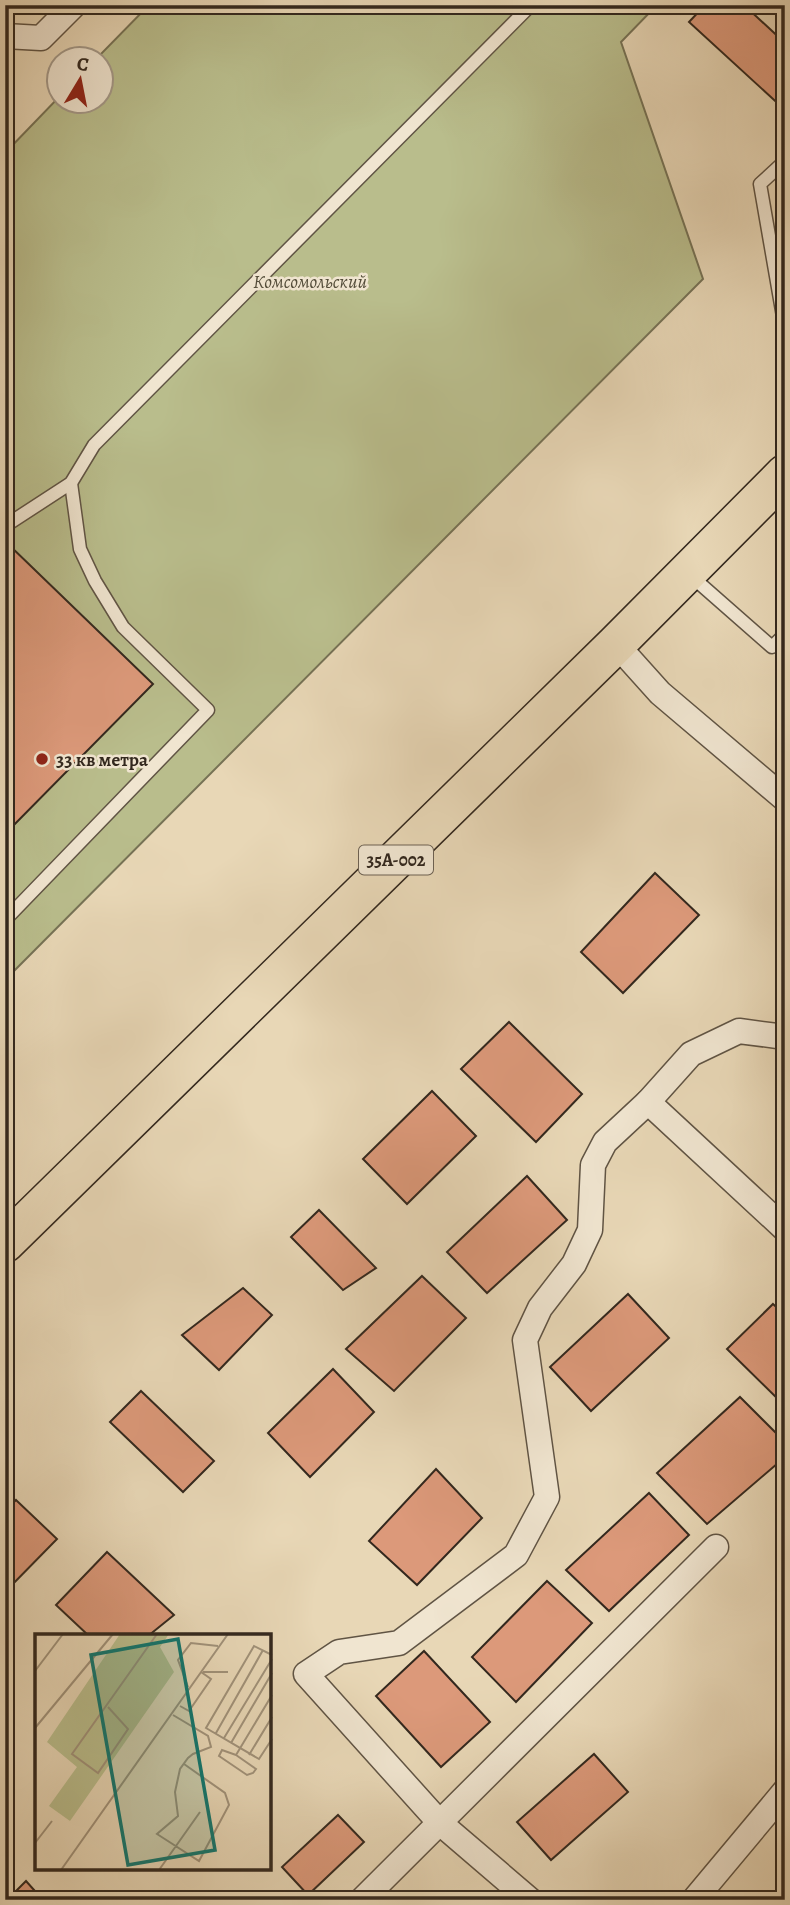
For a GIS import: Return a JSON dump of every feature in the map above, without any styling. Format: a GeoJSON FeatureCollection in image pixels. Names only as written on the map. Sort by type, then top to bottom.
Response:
{"type":"FeatureCollection","features":[{"type":"Feature","properties":{"kind":"highway","name":"35А-002"},"geometry":{"type":"LineString","coordinates":[[5,1243],[616,644],[785,474]]}},
{"type":"Feature","properties":{"kind":"street"},"geometry":{"type":"LineString","coordinates":[[5,36],[41,38],[74,5]]}},
{"type":"Feature","properties":{"kind":"street"},"geometry":{"type":"LineString","coordinates":[[616,644],[660,693],[785,799]]}},
{"type":"Feature","properties":{"kind":"street"},"geometry":{"type":"LineString","coordinates":[[530,1900],[440,1823],[306,1674],[339,1652],[399,1643],[516,1555],[547,1497],[526,1340],[540,1308],[574,1264],[590,1230],[593,1165],[605,1142],[648,1102],[691,1054],[738,1031],[785,1037]]}},
{"type":"Feature","properties":{"kind":"street"},"geometry":{"type":"LineString","coordinates":[[648,1102],[785,1229]]}},
{"type":"Feature","properties":{"kind":"street"},"geometry":{"type":"LineString","coordinates":[[362,1900],[716,1547]]}},
{"type":"Feature","properties":{"kind":"street"},"geometry":{"type":"LineString","coordinates":[[694,1900],[785,1791]]}},
{"type":"Feature","properties":{"kind":"lane"},"geometry":{"type":"LineString","coordinates":[[5,526],[71,482],[94,445],[531,5]]}},
{"type":"Feature","properties":{"kind":"lane"},"geometry":{"type":"LineString","coordinates":[[785,161],[760,184],[785,328]]}},
{"type":"Feature","properties":{"kind":"lane"},"geometry":{"type":"LineString","coordinates":[[5,920],[208,710],[123,627],[95,581],[80,549],[71,482]]}},
{"type":"Feature","properties":{"kind":"lane"},"geometry":{"type":"LineString","coordinates":[[687,572],[772,647],[785,634]]}},
{"type":"Feature","properties":{"kind":"green space","name":"Комсомольский"},"geometry":{"type":"Polygon","coordinates":[[[149,5],[657,5],[621,42],[703,279],[5,980],[5,153],[46,110],[46,116],[116,116],[116,46],[109,46],[149,5]]]}},
{"type":"Feature","properties":{"kind":"building"},"geometry":{"type":"Polygon","coordinates":[[[705,5],[744,5],[785,43],[785,110],[689,22],[705,5]]]}},
{"type":"Feature","properties":{"kind":"building","name":"33 кв метра"},"geometry":{"type":"Polygon","coordinates":[[[7,543],[153,684],[5,834],[5,545],[7,543]]]}},
{"type":"Feature","properties":{"kind":"building"},"geometry":{"type":"Polygon","coordinates":[[[655,873],[699,915],[623,993],[581,952],[655,873]]]}},
{"type":"Feature","properties":{"kind":"building"},"geometry":{"type":"Polygon","coordinates":[[[509,1022],[582,1094],[536,1142],[461,1069],[509,1022]]]}},
{"type":"Feature","properties":{"kind":"building"},"geometry":{"type":"Polygon","coordinates":[[[432,1091],[476,1136],[407,1204],[363,1159],[432,1091]]]}},
{"type":"Feature","properties":{"kind":"building"},"geometry":{"type":"Polygon","coordinates":[[[527,1176],[567,1220],[487,1293],[447,1252],[527,1176]]]}},
{"type":"Feature","properties":{"kind":"building"},"geometry":{"type":"Polygon","coordinates":[[[319,1210],[376,1268],[343,1290],[291,1237],[319,1210]]]}},
{"type":"Feature","properties":{"kind":"building"},"geometry":{"type":"Polygon","coordinates":[[[422,1276],[466,1318],[394,1391],[346,1349],[422,1276]]]}},
{"type":"Feature","properties":{"kind":"building"},"geometry":{"type":"Polygon","coordinates":[[[243,1288],[272,1315],[219,1370],[182,1335],[243,1288]]]}},
{"type":"Feature","properties":{"kind":"building"},"geometry":{"type":"Polygon","coordinates":[[[628,1294],[669,1338],[591,1411],[550,1367],[628,1294]]]}},
{"type":"Feature","properties":{"kind":"building"},"geometry":{"type":"Polygon","coordinates":[[[773,1304],[785,1315],[785,1406],[727,1349],[773,1304]]]}},
{"type":"Feature","properties":{"kind":"building"},"geometry":{"type":"Polygon","coordinates":[[[333,1369],[374,1412],[310,1477],[268,1433],[333,1369]]]}},
{"type":"Feature","properties":{"kind":"building"},"geometry":{"type":"Polygon","coordinates":[[[141,1391],[214,1461],[183,1492],[110,1422],[141,1391]]]}},
{"type":"Feature","properties":{"kind":"building"},"geometry":{"type":"Polygon","coordinates":[[[740,1397],[785,1442],[785,1457],[707,1524],[657,1473],[740,1397]]]}},
{"type":"Feature","properties":{"kind":"building"},"geometry":{"type":"Polygon","coordinates":[[[436,1469],[482,1518],[417,1585],[369,1541],[436,1469]]]}},
{"type":"Feature","properties":{"kind":"building"},"geometry":{"type":"Polygon","coordinates":[[[649,1493],[689,1535],[609,1611],[566,1570],[649,1493]]]}},
{"type":"Feature","properties":{"kind":"building"},"geometry":{"type":"Polygon","coordinates":[[[16,1500],[57,1539],[5,1592],[5,1511],[16,1500]]]}},
{"type":"Feature","properties":{"kind":"building"},"geometry":{"type":"Polygon","coordinates":[[[107,1552],[174,1615],[150,1634],[87,1634],[56,1605],[107,1552]]]}},
{"type":"Feature","properties":{"kind":"building"},"geometry":{"type":"Polygon","coordinates":[[[547,1581],[592,1623],[516,1702],[472,1657],[547,1581]]]}},
{"type":"Feature","properties":{"kind":"building"},"geometry":{"type":"Polygon","coordinates":[[[424,1651],[490,1722],[441,1767],[376,1696],[424,1651]]]}},
{"type":"Feature","properties":{"kind":"building"},"geometry":{"type":"Polygon","coordinates":[[[594,1754],[628,1792],[551,1860],[517,1822],[594,1754]]]}},
{"type":"Feature","properties":{"kind":"building"},"geometry":{"type":"Polygon","coordinates":[[[338,1815],[364,1842],[308,1895],[282,1867],[338,1815]]]}},
{"type":"Feature","properties":{"kind":"building"},"geometry":{"type":"Polygon","coordinates":[[[26,1881],[43,1900],[7,1900],[26,1881]]]}},
{"type":"Feature","properties":{"kind":"place","name":"33 кв метра"},"geometry":{"type":"Point","coordinates":[42,759]}}]}
